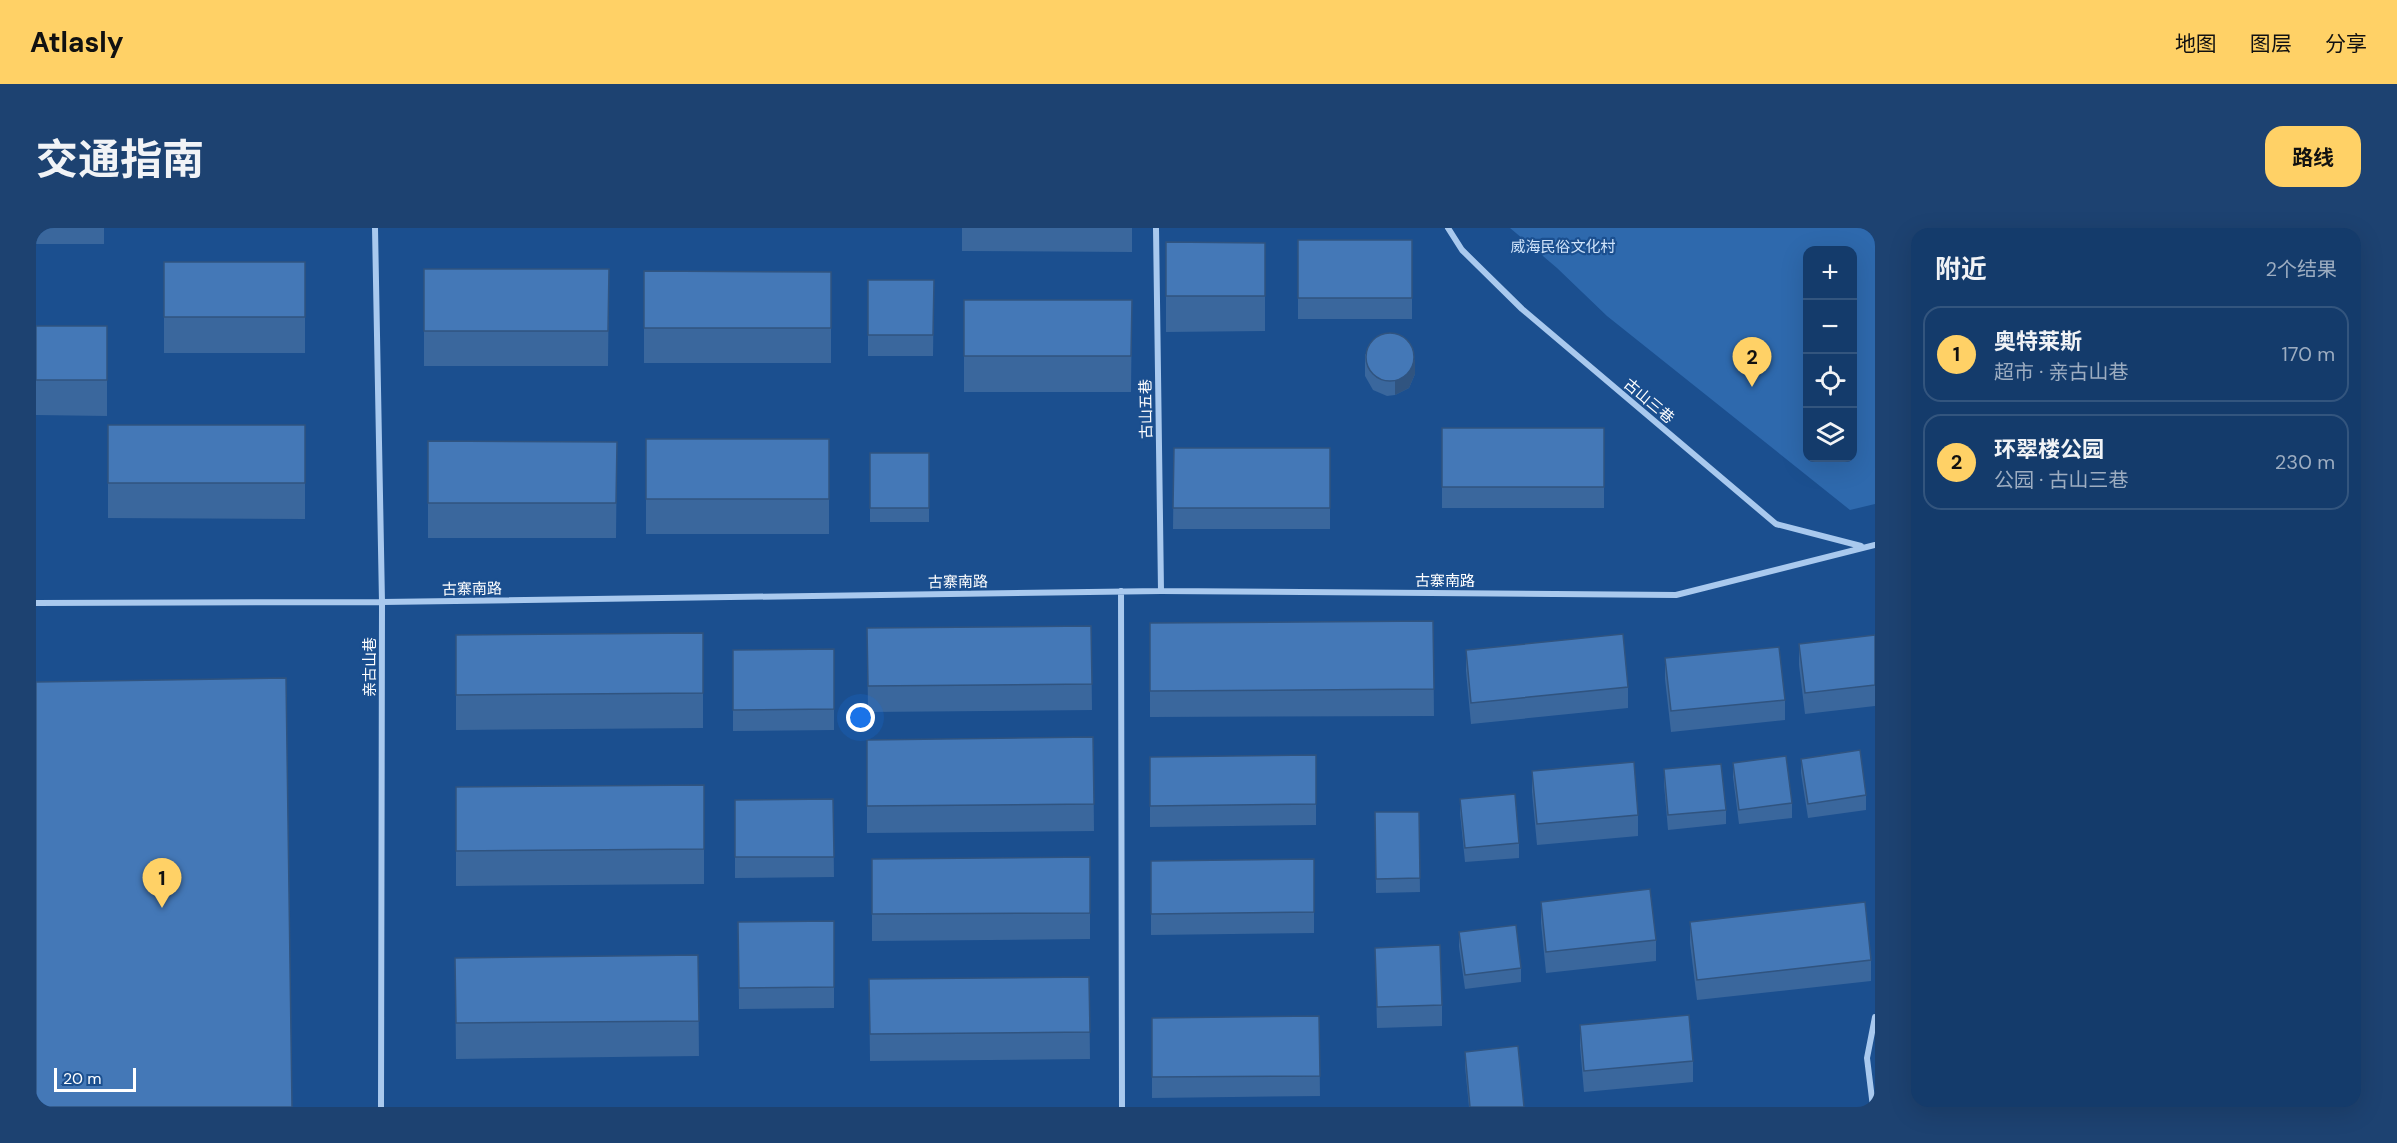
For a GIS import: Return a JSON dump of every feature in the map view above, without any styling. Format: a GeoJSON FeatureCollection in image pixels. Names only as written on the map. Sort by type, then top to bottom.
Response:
{"type":"FeatureCollection","features":[{"type":"Feature","properties":{"kind":"street","name":"亲古山巷"},"geometry":{"type":"LineString","coordinates":[[375,228],[382,602],[381,1107]]}},
{"type":"Feature","properties":{"kind":"street","name":"古山五巷"},"geometry":{"type":"LineString","coordinates":[[1156,228],[1161,591]]}},
{"type":"Feature","properties":{"kind":"street","name":"古山三巷"},"geometry":{"type":"LineString","coordinates":[[1448,228],[1462,250],[1522,309],[1776,524],[1863,547]]}},
{"type":"Feature","properties":{"kind":"street","name":"古寨南路"},"geometry":{"type":"LineString","coordinates":[[36,603],[382,602],[1121,591],[1676,594],[1875,544]]}},
{"type":"Feature","properties":{"kind":"street"},"geometry":{"type":"LineString","coordinates":[[1121,591],[1122,1107]]}},
{"type":"Feature","properties":{"kind":"street"},"geometry":{"type":"LineString","coordinates":[[1873,1107],[1867,1058],[1875,1017]]}},
{"type":"Feature","properties":{"kind":"green space","name":"威海民俗文化村"},"geometry":{"type":"Polygon","coordinates":[[[1510,228],[1875,228],[1875,504],[1850,510],[1607,316],[1557,268],[1510,228]]]}},
{"type":"Feature","properties":{"kind":"building"},"geometry":{"type":"Polygon","coordinates":[[[1298,240],[1412,240],[1412,298],[1298,298],[1298,240]]]}},
{"type":"Feature","properties":{"kind":"building"},"geometry":{"type":"Polygon","coordinates":[[[1166,242],[1265,243],[1265,296],[1166,296],[1166,242]]]}},
{"type":"Feature","properties":{"kind":"building"},"geometry":{"type":"Polygon","coordinates":[[[164,262],[305,262],[305,317],[164,317],[164,262]]]}},
{"type":"Feature","properties":{"kind":"building"},"geometry":{"type":"Polygon","coordinates":[[[424,269],[609,269],[608,331],[424,331],[424,269]]]}},
{"type":"Feature","properties":{"kind":"building"},"geometry":{"type":"Polygon","coordinates":[[[644,271],[831,272],[831,328],[644,328],[644,271]]]}},
{"type":"Feature","properties":{"kind":"building"},"geometry":{"type":"Polygon","coordinates":[[[868,280],[934,280],[933,335],[868,335],[868,280]]]}},
{"type":"Feature","properties":{"kind":"building"},"geometry":{"type":"Polygon","coordinates":[[[964,300],[1132,300],[1131,356],[964,356],[964,300]]]}},
{"type":"Feature","properties":{"kind":"building"},"geometry":{"type":"Polygon","coordinates":[[[36,326],[107,326],[107,380],[36,380],[36,326]]]}},
{"type":"Feature","properties":{"kind":"building"},"geometry":{"type":"Polygon","coordinates":[[[1385,333],[1395,333],[1410,343],[1414,357],[1410,371],[1404,377],[1395,381],[1385,381],[1370,371],[1366,362],[1366,352],[1376,337],[1385,333]]]}},
{"type":"Feature","properties":{"kind":"building"},"geometry":{"type":"Polygon","coordinates":[[[108,425],[305,425],[305,483],[108,483],[108,425]]]}},
{"type":"Feature","properties":{"kind":"building"},"geometry":{"type":"Polygon","coordinates":[[[1442,428],[1604,428],[1604,487],[1442,487],[1442,428]]]}},
{"type":"Feature","properties":{"kind":"building"},"geometry":{"type":"Polygon","coordinates":[[[646,439],[829,439],[829,499],[646,499],[646,439]]]}},
{"type":"Feature","properties":{"kind":"building"},"geometry":{"type":"Polygon","coordinates":[[[428,441],[617,442],[616,503],[428,503],[428,441]]]}},
{"type":"Feature","properties":{"kind":"building"},"geometry":{"type":"Polygon","coordinates":[[[1174,448],[1330,448],[1330,508],[1173,508],[1174,448]]]}},
{"type":"Feature","properties":{"kind":"building"},"geometry":{"type":"Polygon","coordinates":[[[870,453],[929,453],[929,508],[870,508],[870,453]]]}},
{"type":"Feature","properties":{"kind":"building"},"geometry":{"type":"Polygon","coordinates":[[[1433,621],[1434,689],[1150,691],[1150,623],[1433,621]]]}},
{"type":"Feature","properties":{"kind":"building"},"geometry":{"type":"Polygon","coordinates":[[[1091,626],[1092,684],[868,686],[867,628],[1091,626]]]}},
{"type":"Feature","properties":{"kind":"building"},"geometry":{"type":"Polygon","coordinates":[[[703,633],[703,693],[456,695],[456,635],[703,633]]]}},
{"type":"Feature","properties":{"kind":"building"},"geometry":{"type":"Polygon","coordinates":[[[1623,634],[1628,687],[1471,703],[1466,650],[1623,634]]]}},
{"type":"Feature","properties":{"kind":"building"},"geometry":{"type":"Polygon","coordinates":[[[1875,635],[1875,685],[1805,693],[1799,644],[1875,635]]]}},
{"type":"Feature","properties":{"kind":"building"},"geometry":{"type":"Polygon","coordinates":[[[1779,647],[1785,700],[1671,711],[1665,658],[1779,647]]]}},
{"type":"Feature","properties":{"kind":"building"},"geometry":{"type":"Polygon","coordinates":[[[834,649],[834,709],[733,710],[733,650],[834,649]]]}},
{"type":"Feature","properties":{"kind":"building"},"geometry":{"type":"Polygon","coordinates":[[[286,678],[292,1107],[36,1107],[36,682],[286,678]]]}},
{"type":"Feature","properties":{"kind":"building"},"geometry":{"type":"Polygon","coordinates":[[[1093,737],[1094,804],[867,806],[867,740],[1093,737]]]}},
{"type":"Feature","properties":{"kind":"building"},"geometry":{"type":"Polygon","coordinates":[[[1860,750],[1866,795],[1808,804],[1801,759],[1860,750]]]}},
{"type":"Feature","properties":{"kind":"building"},"geometry":{"type":"Polygon","coordinates":[[[1316,755],[1316,804],[1150,806],[1150,757],[1316,755]]]}},
{"type":"Feature","properties":{"kind":"building"},"geometry":{"type":"Polygon","coordinates":[[[1786,756],[1792,803],[1739,810],[1733,763],[1786,756]]]}},
{"type":"Feature","properties":{"kind":"building"},"geometry":{"type":"Polygon","coordinates":[[[1634,762],[1638,815],[1537,824],[1532,771],[1634,762]]]}},
{"type":"Feature","properties":{"kind":"building"},"geometry":{"type":"Polygon","coordinates":[[[1721,764],[1726,810],[1668,815],[1664,769],[1721,764]]]}},
{"type":"Feature","properties":{"kind":"building"},"geometry":{"type":"Polygon","coordinates":[[[704,785],[704,849],[456,851],[456,787],[704,785]]]}},
{"type":"Feature","properties":{"kind":"building"},"geometry":{"type":"Polygon","coordinates":[[[1515,794],[1519,843],[1465,848],[1460,799],[1515,794]]]}},
{"type":"Feature","properties":{"kind":"building"},"geometry":{"type":"Polygon","coordinates":[[[833,799],[834,857],[735,857],[735,800],[833,799]]]}},
{"type":"Feature","properties":{"kind":"building"},"geometry":{"type":"Polygon","coordinates":[[[1375,812],[1419,812],[1420,878],[1376,879],[1375,812]]]}},
{"type":"Feature","properties":{"kind":"building"},"geometry":{"type":"Polygon","coordinates":[[[1090,857],[1090,913],[872,914],[872,859],[1090,857]]]}},
{"type":"Feature","properties":{"kind":"building"},"geometry":{"type":"Polygon","coordinates":[[[1314,859],[1314,912],[1151,914],[1151,861],[1314,859]]]}},
{"type":"Feature","properties":{"kind":"building"},"geometry":{"type":"Polygon","coordinates":[[[1650,889],[1656,940],[1546,952],[1541,902],[1650,889]]]}},
{"type":"Feature","properties":{"kind":"building"},"geometry":{"type":"Polygon","coordinates":[[[1865,902],[1871,960],[1697,980],[1690,922],[1865,902]]]}},
{"type":"Feature","properties":{"kind":"building"},"geometry":{"type":"Polygon","coordinates":[[[834,921],[834,987],[739,988],[738,922],[834,921]]]}},
{"type":"Feature","properties":{"kind":"building"},"geometry":{"type":"Polygon","coordinates":[[[1516,925],[1521,968],[1465,975],[1459,932],[1516,925]]]}},
{"type":"Feature","properties":{"kind":"building"},"geometry":{"type":"Polygon","coordinates":[[[1440,945],[1442,1005],[1377,1007],[1375,948],[1440,945]]]}},
{"type":"Feature","properties":{"kind":"building"},"geometry":{"type":"Polygon","coordinates":[[[698,955],[699,1021],[456,1023],[455,958],[698,955]]]}},
{"type":"Feature","properties":{"kind":"building"},"geometry":{"type":"Polygon","coordinates":[[[1089,977],[1090,1032],[870,1034],[869,979],[1089,977]]]}},
{"type":"Feature","properties":{"kind":"building"},"geometry":{"type":"Polygon","coordinates":[[[1689,1015],[1693,1061],[1584,1071],[1580,1025],[1689,1015]]]}},
{"type":"Feature","properties":{"kind":"building"},"geometry":{"type":"Polygon","coordinates":[[[1319,1016],[1320,1076],[1152,1077],[1152,1018],[1319,1016]]]}},
{"type":"Feature","properties":{"kind":"building"},"geometry":{"type":"Polygon","coordinates":[[[1518,1046],[1524,1107],[1470,1107],[1465,1052],[1518,1046]]]}},
{"type":"Feature","properties":{"kind":"place","name":"环翠楼公园"},"geometry":{"type":"Point","coordinates":[1752,387]}},
{"type":"Feature","properties":{"kind":"place","name":"奥特莱斯"},"geometry":{"type":"Point","coordinates":[162,908]}}]}
